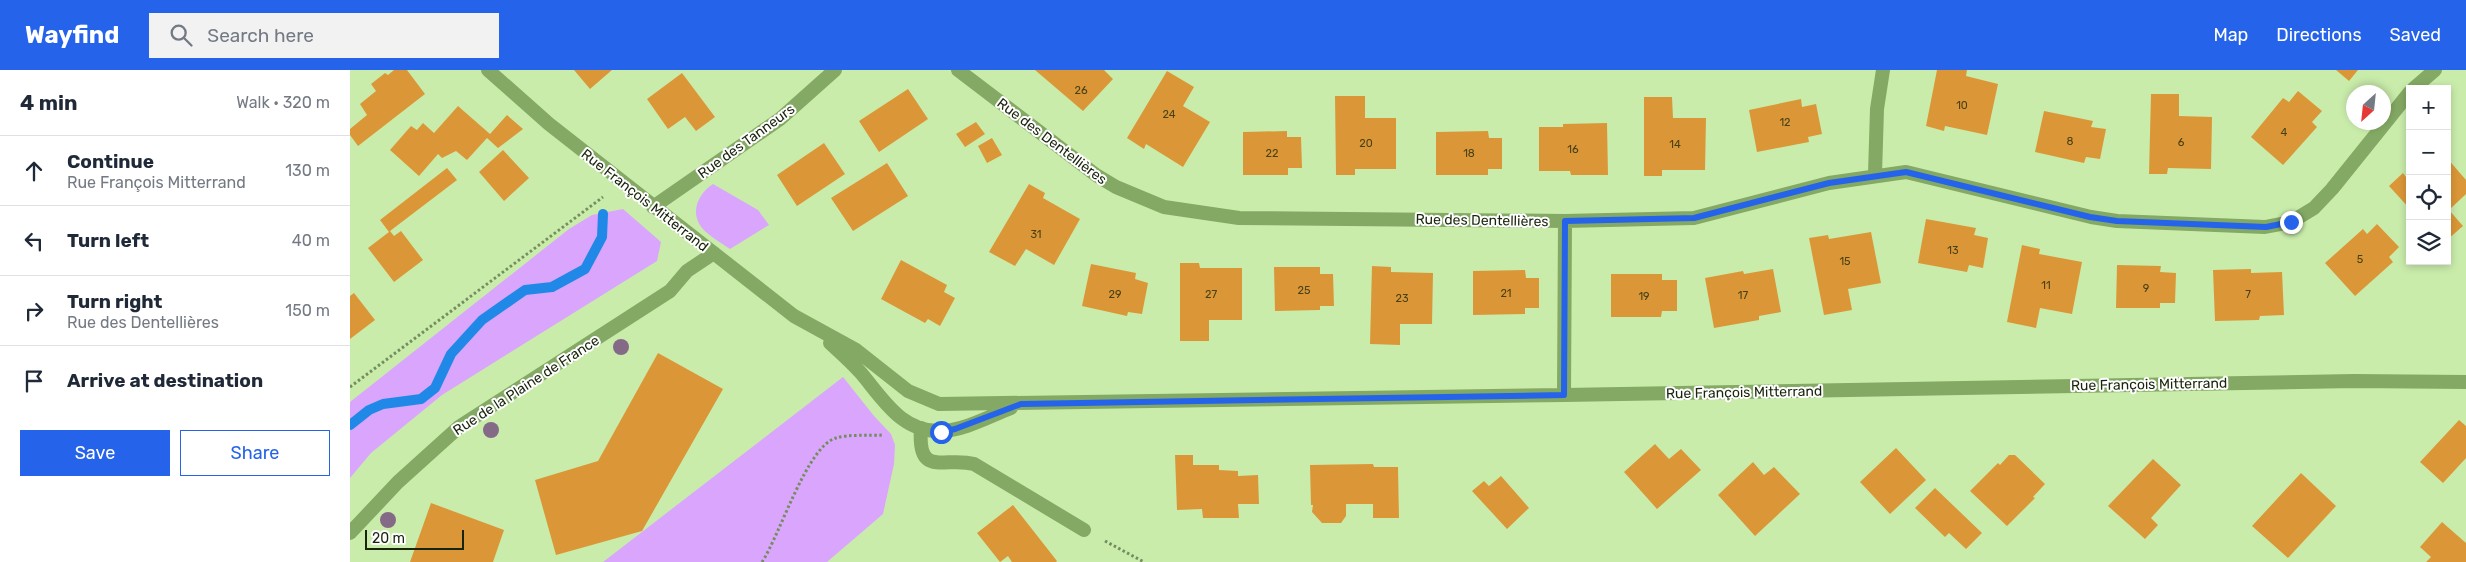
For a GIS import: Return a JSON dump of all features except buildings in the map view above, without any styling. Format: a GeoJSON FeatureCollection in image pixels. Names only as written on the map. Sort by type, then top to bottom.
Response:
{"type":"FeatureCollection","features":[{"type":"Feature","properties":{"kind":"street","name":"Rue François Mitterrand"},"geometry":{"type":"LineString","coordinates":[[488,70],[549,124],[847,357],[890,409],[920,433],[955,429],[1021,404]]}},
{"type":"Feature","properties":{"kind":"street","name":"Rue des Tanneurs"},"geometry":{"type":"LineString","coordinates":[[653,207],[780,119],[835,70]]}},
{"type":"Feature","properties":{"kind":"street","name":"Rue des Dentellières"},"geometry":{"type":"LineString","coordinates":[[958,70],[1096,175],[1116,187],[1164,207],[1239,218],[1565,221],[1694,218],[1829,183],[1875,174],[1906,172],[2090,217],[2117,221],[2266,227],[2291,222],[2314,208],[2406,97]]}},
{"type":"Feature","properties":{"kind":"street"},"geometry":{"type":"LineString","coordinates":[[1875,174],[1877,109],[1883,70]]}},
{"type":"Feature","properties":{"kind":"street"},"geometry":{"type":"LineString","coordinates":[[2418,85],[2435,70]]}},
{"type":"Feature","properties":{"kind":"street"},"geometry":{"type":"LineString","coordinates":[[1564,395],[1565,221]]}},
{"type":"Feature","properties":{"kind":"street","name":"Rue de la Plaine de France"},"geometry":{"type":"LineString","coordinates":[[350,533],[398,482],[459,427],[670,291],[687,271],[714,254]]}},
{"type":"Feature","properties":{"kind":"street","name":"Rue François Mitterrand"},"geometry":{"type":"LineString","coordinates":[[807,324],[856,350],[908,391],[929,401],[948,404],[2354,381],[2466,382]]}},
{"type":"Feature","properties":{"kind":"street"},"geometry":{"type":"LineString","coordinates":[[920,433],[921,451],[926,458],[940,464],[967,462],[981,467],[1084,530]]}},
{"type":"Feature","properties":{"kind":"path"},"geometry":{"type":"LineString","coordinates":[[350,387],[562,226],[588,210],[622,182]]}},
{"type":"Feature","properties":{"kind":"path"},"geometry":{"type":"LineString","coordinates":[[762,562],[799,483],[824,444],[836,437],[920,433]]}},
{"type":"Feature","properties":{"kind":"path"},"geometry":{"type":"LineString","coordinates":[[1084,530],[1144,562]]}},
{"type":"Feature","properties":{"kind":"shaded area"},"geometry":{"type":"Polygon","coordinates":[[[713,184],[758,210],[769,225],[730,249],[712,237],[698,222],[696,209],[697,203],[704,192],[713,184]]]}},
{"type":"Feature","properties":{"kind":"shaded area"},"geometry":{"type":"Polygon","coordinates":[[[623,209],[661,242],[657,261],[442,395],[371,453],[350,478],[350,402],[569,229],[592,215],[623,209]]]}},
{"type":"Feature","properties":{"kind":"shaded area"},"geometry":{"type":"Polygon","coordinates":[[[843,377],[891,434],[895,445],[894,464],[883,514],[827,562],[603,562],[843,377]]]}},
{"type":"Feature","properties":{"kind":"waterway"},"geometry":{"type":"LineString","coordinates":[[350,425],[369,410],[383,404],[421,399],[435,388],[451,354],[482,320],[525,290],[552,287],[585,269],[602,237],[603,214]]}},
{"type":"Feature","properties":{"kind":"route"},"geometry":{"type":"LineString","coordinates":[[941,432],[955,429],[1021,404],[1564,395],[1565,221],[1694,218],[1829,183],[1875,174],[1906,172],[2090,217],[2117,221],[2266,227],[2291,222]]}}]}
